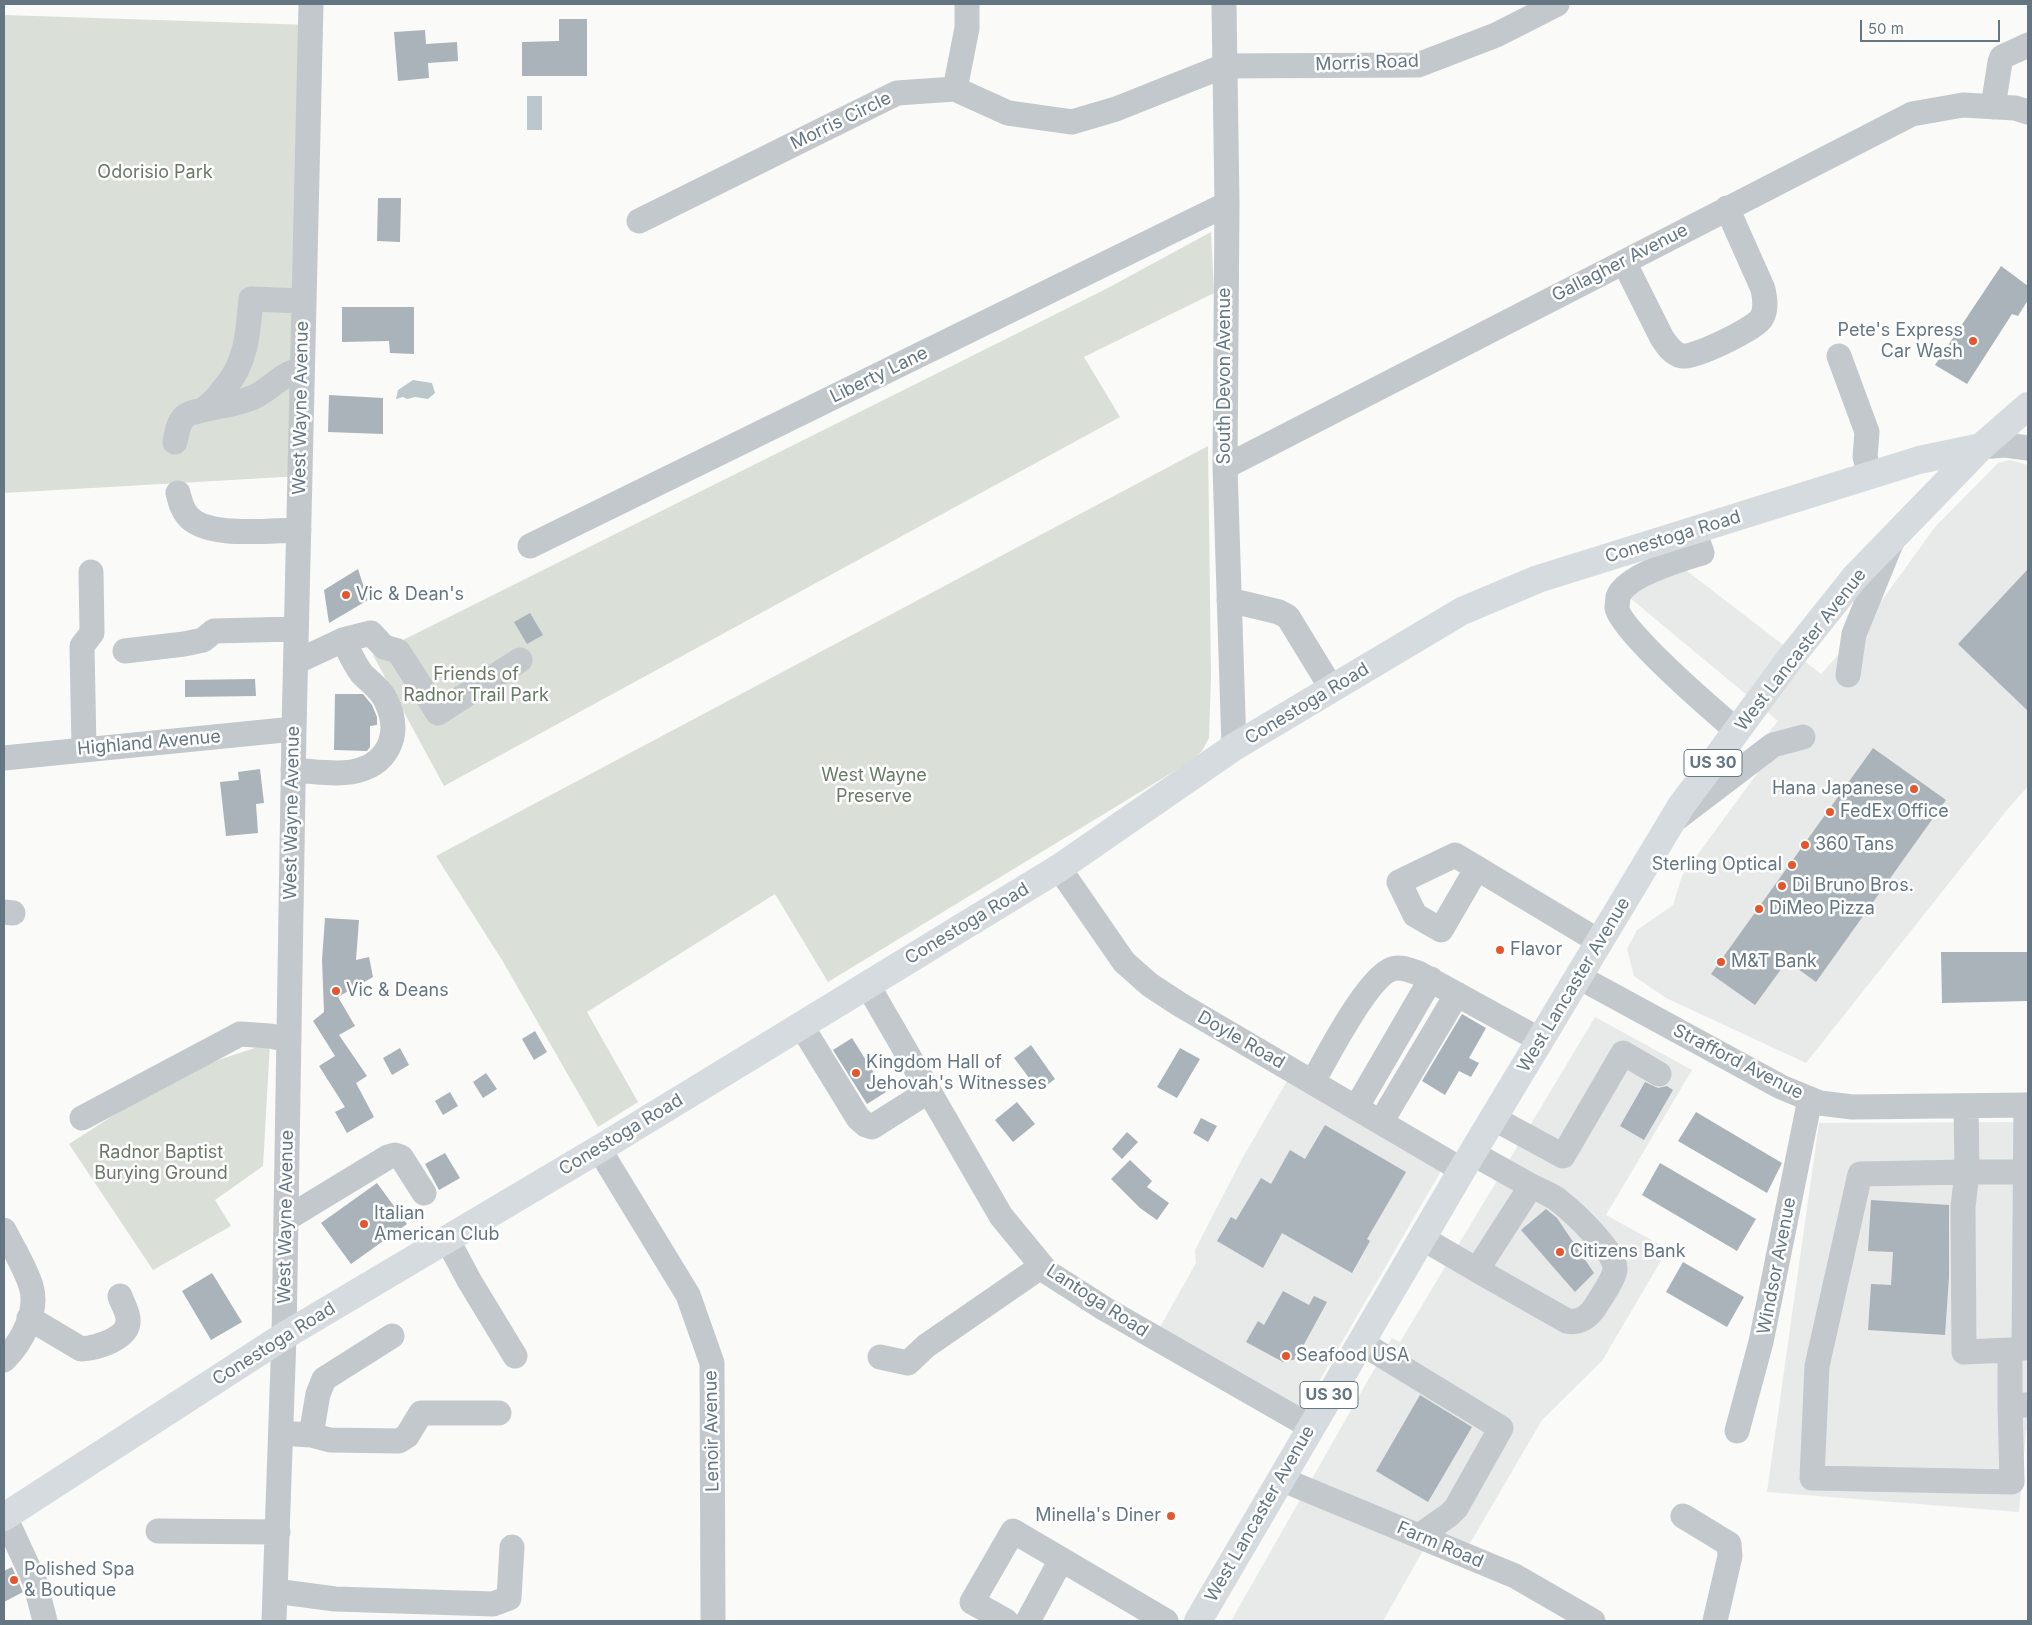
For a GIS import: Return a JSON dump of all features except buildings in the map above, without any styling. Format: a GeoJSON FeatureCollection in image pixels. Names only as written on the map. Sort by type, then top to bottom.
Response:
{"type":"FeatureCollection","features":[{"type":"Feature","properties":{"kind":"main road","name":"West Lancaster Avenue"},"geometry":{"type":"LineString","coordinates":[[1198,1621],[1467,1161],[1681,806],[1792,656],[1855,577],[1981,446],[2028,406]]}},
{"type":"Feature","properties":{"kind":"main road","name":"Conestoga Road"},"geometry":{"type":"LineString","coordinates":[[4,1516],[284,1336],[599,1149],[1059,868],[1234,748],[1462,611],[1538,579],[1659,554],[1694,530],[1919,460],[1981,446]]}},
{"type":"Feature","properties":{"kind":"street","name":"West Wayne Avenue"},"geometry":{"type":"LineString","coordinates":[[274,1621],[284,1336],[293,770],[310,4]]}},
{"type":"Feature","properties":{"kind":"street"},"geometry":{"type":"LineString","coordinates":[[955,89],[968,28],[967,4]]}},
{"type":"Feature","properties":{"kind":"street","name":"South Devon Avenue"},"geometry":{"type":"LineString","coordinates":[[1224,4],[1226,204],[1225,467],[1234,748]]}},
{"type":"Feature","properties":{"kind":"street","name":"Morris Road"},"geometry":{"type":"LineString","coordinates":[[1224,66],[1418,65],[1496,34],[1557,4]]}},
{"type":"Feature","properties":{"kind":"street"},"geometry":{"type":"LineString","coordinates":[[1993,107],[2002,58],[2028,44]]}},
{"type":"Feature","properties":{"kind":"street","name":"Morris Circle"},"geometry":{"type":"LineString","coordinates":[[639,221],[897,93],[955,89],[1008,113],[1072,122],[1116,109],[1224,66]]}},
{"type":"Feature","properties":{"kind":"street","name":"Gallagher Avenue"},"geometry":{"type":"LineString","coordinates":[[1225,467],[1912,114],[1963,105],[2015,108],[2028,112]]}},
{"type":"Feature","properties":{"kind":"street","name":"Liberty Lane"},"geometry":{"type":"LineString","coordinates":[[530,546],[1226,204]]}},
{"type":"Feature","properties":{"kind":"street"},"geometry":{"type":"LineString","coordinates":[[1624,262],[1662,338],[1669,348],[1679,355],[1690,356],[1744,332],[1753,327],[1762,318],[1766,303],[1763,289],[1727,208]]}},
{"type":"Feature","properties":{"kind":"street"},"geometry":{"type":"LineString","coordinates":[[203,410],[226,387],[238,368],[246,349],[252,299],[304,301]]}},
{"type":"Feature","properties":{"kind":"street"},"geometry":{"type":"LineString","coordinates":[[1839,356],[1867,432],[1865,457],[1870,475]]}},
{"type":"Feature","properties":{"kind":"street"},"geometry":{"type":"LineString","coordinates":[[175,442],[179,425],[188,414],[244,400],[263,392],[286,375],[302,370]]}},
{"type":"Feature","properties":{"kind":"street"},"geometry":{"type":"LineString","coordinates":[[1981,446],[2005,444],[2028,448]]}},
{"type":"Feature","properties":{"kind":"street"},"geometry":{"type":"LineString","coordinates":[[178,493],[187,515],[204,528],[224,531],[299,530]]}},
{"type":"Feature","properties":{"kind":"street"},"geometry":{"type":"LineString","coordinates":[[1848,675],[1854,634],[1894,537]]}},
{"type":"Feature","properties":{"kind":"street"},"geometry":{"type":"LineString","coordinates":[[1659,554],[1619,595],[1617,608],[1620,615],[1626,626],[1687,688],[1737,731]]}},
{"type":"Feature","properties":{"kind":"street"},"geometry":{"type":"LineString","coordinates":[[84,750],[82,646],[92,633],[91,572]]}},
{"type":"Feature","properties":{"kind":"street"},"geometry":{"type":"LineString","coordinates":[[1229,600],[1279,612],[1288,617],[1332,688]]}},
{"type":"Feature","properties":{"kind":"street"},"geometry":{"type":"LineString","coordinates":[[125,651],[203,640],[214,631],[296,629]]}},
{"type":"Feature","properties":{"kind":"street"},"geometry":{"type":"LineString","coordinates":[[296,662],[343,640],[371,633],[384,647],[398,651],[438,713],[520,660]]}},
{"type":"Feature","properties":{"kind":"street"},"geometry":{"type":"LineString","coordinates":[[293,770],[353,772],[380,760],[392,740],[391,713],[387,701],[356,666],[343,640]]}},
{"type":"Feature","properties":{"kind":"street","name":"Highland Avenue"},"geometry":{"type":"LineString","coordinates":[[4,758],[294,729]]}},
{"type":"Feature","properties":{"kind":"street"},"geometry":{"type":"LineString","coordinates":[[1671,823],[1773,745],[1803,737]]}},
{"type":"Feature","properties":{"kind":"street","name":"Doyle Road"},"geometry":{"type":"LineString","coordinates":[[1059,868],[1124,962],[1150,985],[1179,1004],[1381,1122],[1467,1161],[1531,1186],[1559,1200],[1605,1246],[1612,1257],[1614,1270],[1594,1309],[1580,1321],[1574,1323],[1566,1321],[1422,1238]]}},
{"type":"Feature","properties":{"kind":"street"},"geometry":{"type":"LineString","coordinates":[[1477,868],[1600,942]]}},
{"type":"Feature","properties":{"kind":"street"},"geometry":{"type":"LineString","coordinates":[[1313,1082],[1368,991],[1384,973],[1393,968],[1405,968],[1431,979],[1540,1040]]}},
{"type":"Feature","properties":{"kind":"street","name":"Strafford Avenue"},"geometry":{"type":"LineString","coordinates":[[1579,977],[1781,1088],[1820,1103],[1852,1107],[2027,1105]]}},
{"type":"Feature","properties":{"kind":"street"},"geometry":{"type":"LineString","coordinates":[[1356,1108],[1431,979]]}},
{"type":"Feature","properties":{"kind":"street","name":"Lantoga Road"},"geometry":{"type":"LineString","coordinates":[[867,984],[1001,1216],[1047,1272],[1105,1309],[1311,1427]]}},
{"type":"Feature","properties":{"kind":"street"},"geometry":{"type":"LineString","coordinates":[[1381,1122],[1456,994]]}},
{"type":"Feature","properties":{"kind":"street"},"geometry":{"type":"LineString","coordinates":[[801,1025],[858,1118],[866,1125],[872,1127],[929,1091]]}},
{"type":"Feature","properties":{"kind":"street"},"geometry":{"type":"LineString","coordinates":[[82,1118],[240,1034],[270,1036],[289,1040]]}},
{"type":"Feature","properties":{"kind":"street"},"geometry":{"type":"LineString","coordinates":[[1493,1118],[1563,1156],[1623,1053],[1659,1074]]}},
{"type":"Feature","properties":{"kind":"street","name":"Windsor Avenue"},"geometry":{"type":"LineString","coordinates":[[1737,1431],[1761,1342],[1810,1099]]}},
{"type":"Feature","properties":{"kind":"street"},"geometry":{"type":"LineString","coordinates":[[2026,1172],[1860,1174],[1817,1366],[1812,1478],[2012,1482],[2019,1405],[2026,1172],[2027,1105]]}},
{"type":"Feature","properties":{"kind":"street"},"geometry":{"type":"LineString","coordinates":[[1966,1106],[1967,1172],[1963,1207],[1964,1352],[2021,1348]]}},
{"type":"Feature","properties":{"kind":"street","name":"Lenoir Avenue"},"geometry":{"type":"LineString","coordinates":[[599,1149],[688,1294],[712,1363],[713,1621]]}},
{"type":"Feature","properties":{"kind":"street"},"geometry":{"type":"LineString","coordinates":[[286,1219],[388,1157],[395,1155],[400,1158],[424,1193]]}},
{"type":"Feature","properties":{"kind":"street"},"geometry":{"type":"LineString","coordinates":[[1477,1270],[1531,1186]]}},
{"type":"Feature","properties":{"kind":"street"},"geometry":{"type":"LineString","coordinates":[[4,1230],[31,1287],[33,1298],[25,1332],[4,1360]]}},
{"type":"Feature","properties":{"kind":"street"},"geometry":{"type":"LineString","coordinates":[[447,1239],[470,1282],[515,1356]]}},
{"type":"Feature","properties":{"kind":"street"},"geometry":{"type":"LineString","coordinates":[[880,1357],[908,1363],[926,1346],[1042,1266]]}},
{"type":"Feature","properties":{"kind":"street"},"geometry":{"type":"LineString","coordinates":[[29,1318],[81,1349],[88,1349],[122,1335],[127,1327],[128,1319],[120,1296]]}},
{"type":"Feature","properties":{"kind":"street"},"geometry":{"type":"LineString","coordinates":[[311,1436],[318,1394],[324,1379],[392,1336]]}},
{"type":"Feature","properties":{"kind":"street"},"geometry":{"type":"LineString","coordinates":[[1360,1342],[1501,1428],[1456,1508],[1419,1536]]}},
{"type":"Feature","properties":{"kind":"street"},"geometry":{"type":"LineString","coordinates":[[281,1433],[330,1440],[399,1441],[407,1436],[421,1413],[499,1413]]}},
{"type":"Feature","properties":{"kind":"street","name":"Farm Road"},"geometry":{"type":"LineString","coordinates":[[1282,1479],[1515,1576],[1593,1621]]}},
{"type":"Feature","properties":{"kind":"street"},"geometry":{"type":"LineString","coordinates":[[4,1516],[34,1582],[45,1621]]}},
{"type":"Feature","properties":{"kind":"street"},"geometry":{"type":"LineString","coordinates":[[1683,1516],[1729,1544],[1730,1556],[1715,1621]]}},
{"type":"Feature","properties":{"kind":"street"},"geometry":{"type":"LineString","coordinates":[[158,1531],[278,1532]]}},
{"type":"Feature","properties":{"kind":"street"},"geometry":{"type":"LineString","coordinates":[[1006,1621],[972,1602],[1013,1531],[1166,1621]]}},
{"type":"Feature","properties":{"kind":"street"},"geometry":{"type":"LineString","coordinates":[[275,1591],[335,1599],[493,1604],[510,1598],[512,1547]]}},
{"type":"Feature","properties":{"kind":"street"},"geometry":{"type":"LineString","coordinates":[[1028,1621],[1061,1560]]}},
{"type":"Feature","properties":{"kind":"shaded area"},"geometry":{"type":"Polygon","coordinates":[[[527,96],[542,96],[542,130],[527,130],[527,96]]]}},
{"type":"Feature","properties":{"kind":"shaded area"},"geometry":{"type":"Polygon","coordinates":[[[413,380],[432,383],[435,393],[428,399],[415,397],[407,399],[403,397],[396,399],[398,390],[413,380]]]}},
{"type":"Feature","properties":{"kind":"shaded area"},"geometry":{"type":"Polygon","coordinates":[[[2010,460],[2028,465],[2028,786],[1806,1063],[1666,998],[1634,976],[1627,949],[1637,930],[1673,905],[1682,876],[1764,764],[1770,731],[1778,721],[1624,593],[1678,564],[1821,674],[1859,632],[1935,527],[1998,463],[2010,460]]]}},
{"type":"Feature","properties":{"kind":"shaded area"},"geometry":{"type":"Polygon","coordinates":[[[1595,1017],[1692,1070],[1606,1215],[1668,1249],[1602,1361],[1542,1420],[1469,1545],[1433,1533],[1383,1621],[1231,1621],[1392,1338],[1400,1342],[1595,1017]]]}},
{"type":"Feature","properties":{"kind":"shaded area"},"geometry":{"type":"Polygon","coordinates":[[[1287,1081],[1441,1171],[1303,1409],[1160,1327],[1196,1263],[1195,1250],[1242,1159],[1287,1081]]]}},
{"type":"Feature","properties":{"kind":"shaded area"},"geometry":{"type":"Polygon","coordinates":[[[2028,1122],[2028,1431],[2026,1431],[2019,1512],[1767,1492],[1819,1123],[2028,1122]]]}},
{"type":"Feature","properties":{"kind":"green space","name":"Odorisio Park"},"geometry":{"type":"Polygon","coordinates":[[[4,15],[310,25],[301,476],[4,493],[4,15]]]}},
{"type":"Feature","properties":{"kind":"green space","name":"Friends of Radnor Trail Park"},"geometry":{"type":"Polygon","coordinates":[[[1211,232],[1214,293],[1084,357],[1120,417],[444,786],[373,655],[1106,289],[1211,232]]]}},
{"type":"Feature","properties":{"kind":"green space","name":"West Wayne Preserve"},"geometry":{"type":"Polygon","coordinates":[[[1208,446],[1211,676],[1209,738],[1202,751],[1191,761],[828,982],[775,894],[587,1012],[638,1102],[598,1127],[502,960],[436,856],[1208,446]]]}},
{"type":"Feature","properties":{"kind":"green space","name":"Radnor Baptist Burying Ground"},"geometry":{"type":"Polygon","coordinates":[[[270,1043],[263,1166],[215,1200],[231,1226],[153,1270],[69,1144],[175,1076],[270,1043]]]}},
{"type":"Feature","properties":{"kind":"place","name":"Pete's Express Car Wash"},"geometry":{"type":"Point","coordinates":[1973,341]}},
{"type":"Feature","properties":{"kind":"place","name":"Vic & Dean's"},"geometry":{"type":"Point","coordinates":[346,595]}},
{"type":"Feature","properties":{"kind":"place","name":"Hana Japanese"},"geometry":{"type":"Point","coordinates":[1914,789]}},
{"type":"Feature","properties":{"kind":"place","name":"FedEx Office"},"geometry":{"type":"Point","coordinates":[1830,812]}},
{"type":"Feature","properties":{"kind":"place","name":"360 Tans"},"geometry":{"type":"Point","coordinates":[1805,845]}},
{"type":"Feature","properties":{"kind":"place","name":"Sterling Optical"},"geometry":{"type":"Point","coordinates":[1792,865]}},
{"type":"Feature","properties":{"kind":"place","name":"Di Bruno Bros."},"geometry":{"type":"Point","coordinates":[1782,886]}},
{"type":"Feature","properties":{"kind":"place","name":"DiMeo Pizza"},"geometry":{"type":"Point","coordinates":[1759,909]}},
{"type":"Feature","properties":{"kind":"place","name":"Flavor"},"geometry":{"type":"Point","coordinates":[1500,950]}},
{"type":"Feature","properties":{"kind":"place","name":"M&T Bank"},"geometry":{"type":"Point","coordinates":[1721,962]}},
{"type":"Feature","properties":{"kind":"place","name":"Vic & Deans"},"geometry":{"type":"Point","coordinates":[336,991]}},
{"type":"Feature","properties":{"kind":"place","name":"Kingdom Hall of Jehovah's Witnesses"},"geometry":{"type":"Point","coordinates":[856,1073]}},
{"type":"Feature","properties":{"kind":"place","name":"Italian American Club"},"geometry":{"type":"Point","coordinates":[364,1224]}},
{"type":"Feature","properties":{"kind":"place","name":"Citizens Bank"},"geometry":{"type":"Point","coordinates":[1560,1252]}},
{"type":"Feature","properties":{"kind":"place","name":"Seafood USA"},"geometry":{"type":"Point","coordinates":[1286,1356]}},
{"type":"Feature","properties":{"kind":"place","name":"Minella's Diner"},"geometry":{"type":"Point","coordinates":[1171,1516]}},
{"type":"Feature","properties":{"kind":"place","name":"Polished Spa & Boutique"},"geometry":{"type":"Point","coordinates":[14,1580]}}]}
